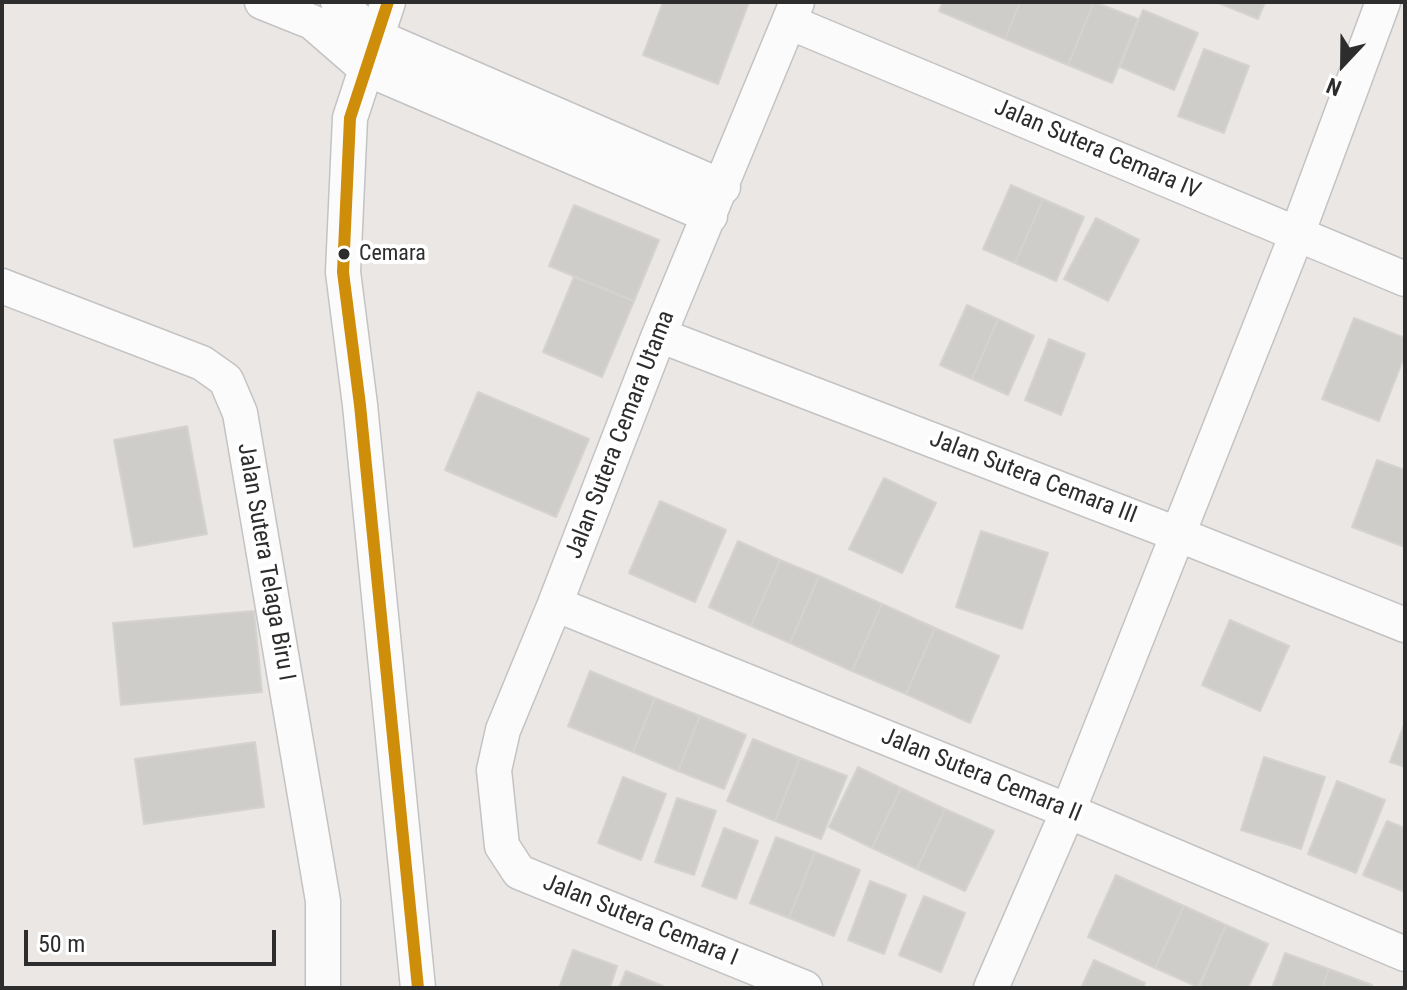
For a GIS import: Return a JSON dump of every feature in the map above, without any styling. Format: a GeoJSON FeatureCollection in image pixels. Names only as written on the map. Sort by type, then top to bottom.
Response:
{"type":"FeatureCollection","features":[{"type":"Feature","properties":{"kind":"street"},"geometry":{"type":"LineString","coordinates":[[262,2],[325,12],[370,52],[716,202]]}},
{"type":"Feature","properties":{"kind":"street"},"geometry":{"type":"LineString","coordinates":[[388,2],[350,118],[343,272],[360,405],[418,988]]}},
{"type":"Feature","properties":{"kind":"street"},"geometry":{"type":"LineString","coordinates":[[991,988],[1068,811],[1297,234],[1383,2]]}},
{"type":"Feature","properties":{"kind":"street","name":"Jalan Sutera Cemara IV"},"geometry":{"type":"LineString","coordinates":[[793,12],[1405,279]]}},
{"type":"Feature","properties":{"kind":"street","name":"Jalan Sutera Cemara Utama"},"geometry":{"type":"LineString","coordinates":[[519,872],[502,846],[494,770],[503,730],[659,335],[793,12]]}},
{"type":"Feature","properties":{"kind":"street","name":"Jalan Sutera Telaga Biru I"},"geometry":{"type":"LineString","coordinates":[[2,286],[202,363],[226,380],[240,413],[323,901],[323,988]]}},
{"type":"Feature","properties":{"kind":"street","name":"Jalan Sutera Cemara III"},"geometry":{"type":"LineString","coordinates":[[659,335],[1405,625]]}},
{"type":"Feature","properties":{"kind":"street","name":"Jalan Sutera Cemara II"},"geometry":{"type":"LineString","coordinates":[[555,604],[1068,811],[1405,954]]}},
{"type":"Feature","properties":{"kind":"street","name":"Jalan Sutera Cemara I"},"geometry":{"type":"LineString","coordinates":[[519,872],[805,988]]}},
{"type":"Feature","properties":{"kind":"building"},"geometry":{"type":"Polygon","coordinates":[[[663,2],[749,2],[718,84],[643,55],[663,2]]]}},
{"type":"Feature","properties":{"kind":"building"},"geometry":{"type":"Polygon","coordinates":[[[943,2],[1020,2],[1005,39],[939,11],[943,2]]]}},
{"type":"Feature","properties":{"kind":"building"},"geometry":{"type":"Polygon","coordinates":[[[1020,2],[1094,2],[1068,65],[1005,39],[1020,2]]]}},
{"type":"Feature","properties":{"kind":"building"},"geometry":{"type":"Polygon","coordinates":[[[1094,2],[1138,19],[1112,83],[1068,65],[1094,2]]]}},
{"type":"Feature","properties":{"kind":"building"},"geometry":{"type":"Polygon","coordinates":[[[1216,2],[1265,2],[1258,19],[1216,2]]]}},
{"type":"Feature","properties":{"kind":"building"},"geometry":{"type":"Polygon","coordinates":[[[1143,10],[1198,33],[1174,90],[1120,67],[1143,10]]]}},
{"type":"Feature","properties":{"kind":"building"},"geometry":{"type":"Polygon","coordinates":[[[1204,49],[1249,66],[1224,133],[1178,116],[1204,49]]]}},
{"type":"Feature","properties":{"kind":"building"},"geometry":{"type":"Polygon","coordinates":[[[1011,185],[1043,199],[1015,263],[983,249],[1011,185]]]}},
{"type":"Feature","properties":{"kind":"building"},"geometry":{"type":"Polygon","coordinates":[[[1043,199],[1084,217],[1056,281],[1015,263],[1043,199]]]}},
{"type":"Feature","properties":{"kind":"building"},"geometry":{"type":"Polygon","coordinates":[[[574,205],[659,240],[634,301],[549,266],[574,205]]]}},
{"type":"Feature","properties":{"kind":"building"},"geometry":{"type":"Polygon","coordinates":[[[1096,218],[1139,240],[1108,301],[1064,279],[1096,218]]]}},
{"type":"Feature","properties":{"kind":"building"},"geometry":{"type":"Polygon","coordinates":[[[574,277],[634,301],[602,377],[543,352],[574,277]]]}},
{"type":"Feature","properties":{"kind":"building"},"geometry":{"type":"Polygon","coordinates":[[[967,305],[998,319],[972,379],[940,365],[967,305]]]}},
{"type":"Feature","properties":{"kind":"building"},"geometry":{"type":"Polygon","coordinates":[[[1354,318],[1405,338],[1405,355],[1379,421],[1322,399],[1354,318]]]}},
{"type":"Feature","properties":{"kind":"building"},"geometry":{"type":"Polygon","coordinates":[[[998,319],[1034,336],[1008,395],[972,379],[998,319]]]}},
{"type":"Feature","properties":{"kind":"building"},"geometry":{"type":"Polygon","coordinates":[[[1049,339],[1085,354],[1061,415],[1025,400],[1049,339]]]}},
{"type":"Feature","properties":{"kind":"building"},"geometry":{"type":"Polygon","coordinates":[[[478,392],[589,439],[556,517],[445,470],[478,392]]]}},
{"type":"Feature","properties":{"kind":"building"},"geometry":{"type":"Polygon","coordinates":[[[187,426],[207,534],[134,547],[114,440],[187,426]]]}},
{"type":"Feature","properties":{"kind":"building"},"geometry":{"type":"Polygon","coordinates":[[[1377,460],[1405,470],[1405,537],[1402,546],[1352,527],[1377,460]]]}},
{"type":"Feature","properties":{"kind":"building"},"geometry":{"type":"Polygon","coordinates":[[[884,478],[936,503],[902,573],[849,549],[884,478]]]}},
{"type":"Feature","properties":{"kind":"building"},"geometry":{"type":"Polygon","coordinates":[[[660,501],[726,530],[695,602],[629,573],[660,501]]]}},
{"type":"Feature","properties":{"kind":"building"},"geometry":{"type":"Polygon","coordinates":[[[981,531],[1048,553],[1022,629],[956,607],[981,531]]]}},
{"type":"Feature","properties":{"kind":"building"},"geometry":{"type":"Polygon","coordinates":[[[738,541],[780,560],[751,626],[709,607],[738,541]]]}},
{"type":"Feature","properties":{"kind":"building"},"geometry":{"type":"Polygon","coordinates":[[[780,560],[819,576],[790,643],[751,626],[780,560]]]}},
{"type":"Feature","properties":{"kind":"building"},"geometry":{"type":"Polygon","coordinates":[[[819,576],[882,604],[852,671],[790,643],[819,576]]]}},
{"type":"Feature","properties":{"kind":"building"},"geometry":{"type":"Polygon","coordinates":[[[882,604],[935,628],[906,694],[852,671],[882,604]]]}},
{"type":"Feature","properties":{"kind":"building"},"geometry":{"type":"Polygon","coordinates":[[[254,611],[262,692],[121,705],[113,623],[254,611]]]}},
{"type":"Feature","properties":{"kind":"building"},"geometry":{"type":"Polygon","coordinates":[[[1230,620],[1289,646],[1260,711],[1202,685],[1230,620]]]}},
{"type":"Feature","properties":{"kind":"building"},"geometry":{"type":"Polygon","coordinates":[[[935,628],[999,656],[970,723],[906,694],[935,628]]]}},
{"type":"Feature","properties":{"kind":"building"},"geometry":{"type":"Polygon","coordinates":[[[590,671],[655,698],[633,752],[568,726],[590,671]]]}},
{"type":"Feature","properties":{"kind":"building"},"geometry":{"type":"Polygon","coordinates":[[[655,698],[700,716],[678,771],[633,752],[655,698]]]}},
{"type":"Feature","properties":{"kind":"building"},"geometry":{"type":"Polygon","coordinates":[[[700,716],[746,735],[724,789],[678,771],[700,716]]]}},
{"type":"Feature","properties":{"kind":"building"},"geometry":{"type":"Polygon","coordinates":[[[1405,722],[1405,767],[1390,762],[1405,722]]]}},
{"type":"Feature","properties":{"kind":"building"},"geometry":{"type":"Polygon","coordinates":[[[753,739],[800,758],[775,821],[727,801],[753,739]]]}},
{"type":"Feature","properties":{"kind":"building"},"geometry":{"type":"Polygon","coordinates":[[[255,742],[264,807],[144,824],[135,759],[255,742]]]}},
{"type":"Feature","properties":{"kind":"building"},"geometry":{"type":"Polygon","coordinates":[[[1264,757],[1325,777],[1301,849],[1241,830],[1264,757]]]}},
{"type":"Feature","properties":{"kind":"building"},"geometry":{"type":"Polygon","coordinates":[[[800,758],[847,776],[821,839],[775,821],[800,758]]]}},
{"type":"Feature","properties":{"kind":"building"},"geometry":{"type":"Polygon","coordinates":[[[858,767],[901,788],[872,848],[829,827],[858,767]]]}},
{"type":"Feature","properties":{"kind":"building"},"geometry":{"type":"Polygon","coordinates":[[[623,777],[666,794],[641,860],[598,843],[623,777]]]}},
{"type":"Feature","properties":{"kind":"building"},"geometry":{"type":"Polygon","coordinates":[[[1337,781],[1385,800],[1356,873],[1308,854],[1337,781]]]}},
{"type":"Feature","properties":{"kind":"building"},"geometry":{"type":"Polygon","coordinates":[[[901,788],[945,809],[917,869],[872,848],[901,788]]]}},
{"type":"Feature","properties":{"kind":"building"},"geometry":{"type":"Polygon","coordinates":[[[677,798],[716,811],[694,875],[655,862],[677,798]]]}},
{"type":"Feature","properties":{"kind":"building"},"geometry":{"type":"Polygon","coordinates":[[[945,809],[994,831],[965,891],[917,869],[945,809]]]}},
{"type":"Feature","properties":{"kind":"building"},"geometry":{"type":"Polygon","coordinates":[[[1387,821],[1405,828],[1405,892],[1363,875],[1387,821]]]}},
{"type":"Feature","properties":{"kind":"building"},"geometry":{"type":"Polygon","coordinates":[[[724,828],[758,841],[736,899],[702,886],[724,828]]]}},
{"type":"Feature","properties":{"kind":"building"},"geometry":{"type":"Polygon","coordinates":[[[776,837],[815,852],[789,918],[750,903],[776,837]]]}},
{"type":"Feature","properties":{"kind":"building"},"geometry":{"type":"Polygon","coordinates":[[[815,852],[860,870],[834,936],[789,918],[815,852]]]}},
{"type":"Feature","properties":{"kind":"building"},"geometry":{"type":"Polygon","coordinates":[[[1116,875],[1184,906],[1155,968],[1088,937],[1116,875]]]}},
{"type":"Feature","properties":{"kind":"building"},"geometry":{"type":"Polygon","coordinates":[[[870,881],[906,895],[884,954],[848,940],[870,881]]]}},
{"type":"Feature","properties":{"kind":"building"},"geometry":{"type":"Polygon","coordinates":[[[924,896],[965,913],[941,972],[899,955],[924,896]]]}},
{"type":"Feature","properties":{"kind":"building"},"geometry":{"type":"Polygon","coordinates":[[[1184,906],[1226,925],[1198,987],[1155,968],[1184,906]]]}},
{"type":"Feature","properties":{"kind":"building"},"geometry":{"type":"Polygon","coordinates":[[[1226,925],[1268,944],[1248,988],[1199,988],[1226,925]]]}},
{"type":"Feature","properties":{"kind":"building"},"geometry":{"type":"Polygon","coordinates":[[[573,950],[617,966],[610,988],[559,988],[573,950]]]}},
{"type":"Feature","properties":{"kind":"building"},"geometry":{"type":"Polygon","coordinates":[[[1285,953],[1329,969],[1322,988],[1272,988],[1285,953]]]}},
{"type":"Feature","properties":{"kind":"building"},"geometry":{"type":"Polygon","coordinates":[[[1094,960],[1145,983],[1143,988],[1081,988],[1094,960]]]}},
{"type":"Feature","properties":{"kind":"building"},"geometry":{"type":"Polygon","coordinates":[[[1329,969],[1372,985],[1371,988],[1322,988],[1329,969]]]}},
{"type":"Feature","properties":{"kind":"building"},"geometry":{"type":"Polygon","coordinates":[[[626,971],[663,986],[619,988],[626,971]]]}},
{"type":"Feature","properties":{"kind":"transit line"},"geometry":{"type":"LineString","coordinates":[[388,2],[350,118],[343,272],[360,405],[418,988]]}},
{"type":"Feature","properties":{"kind":"place","name":"Cemara"},"geometry":{"type":"Point","coordinates":[344,254]}}]}
